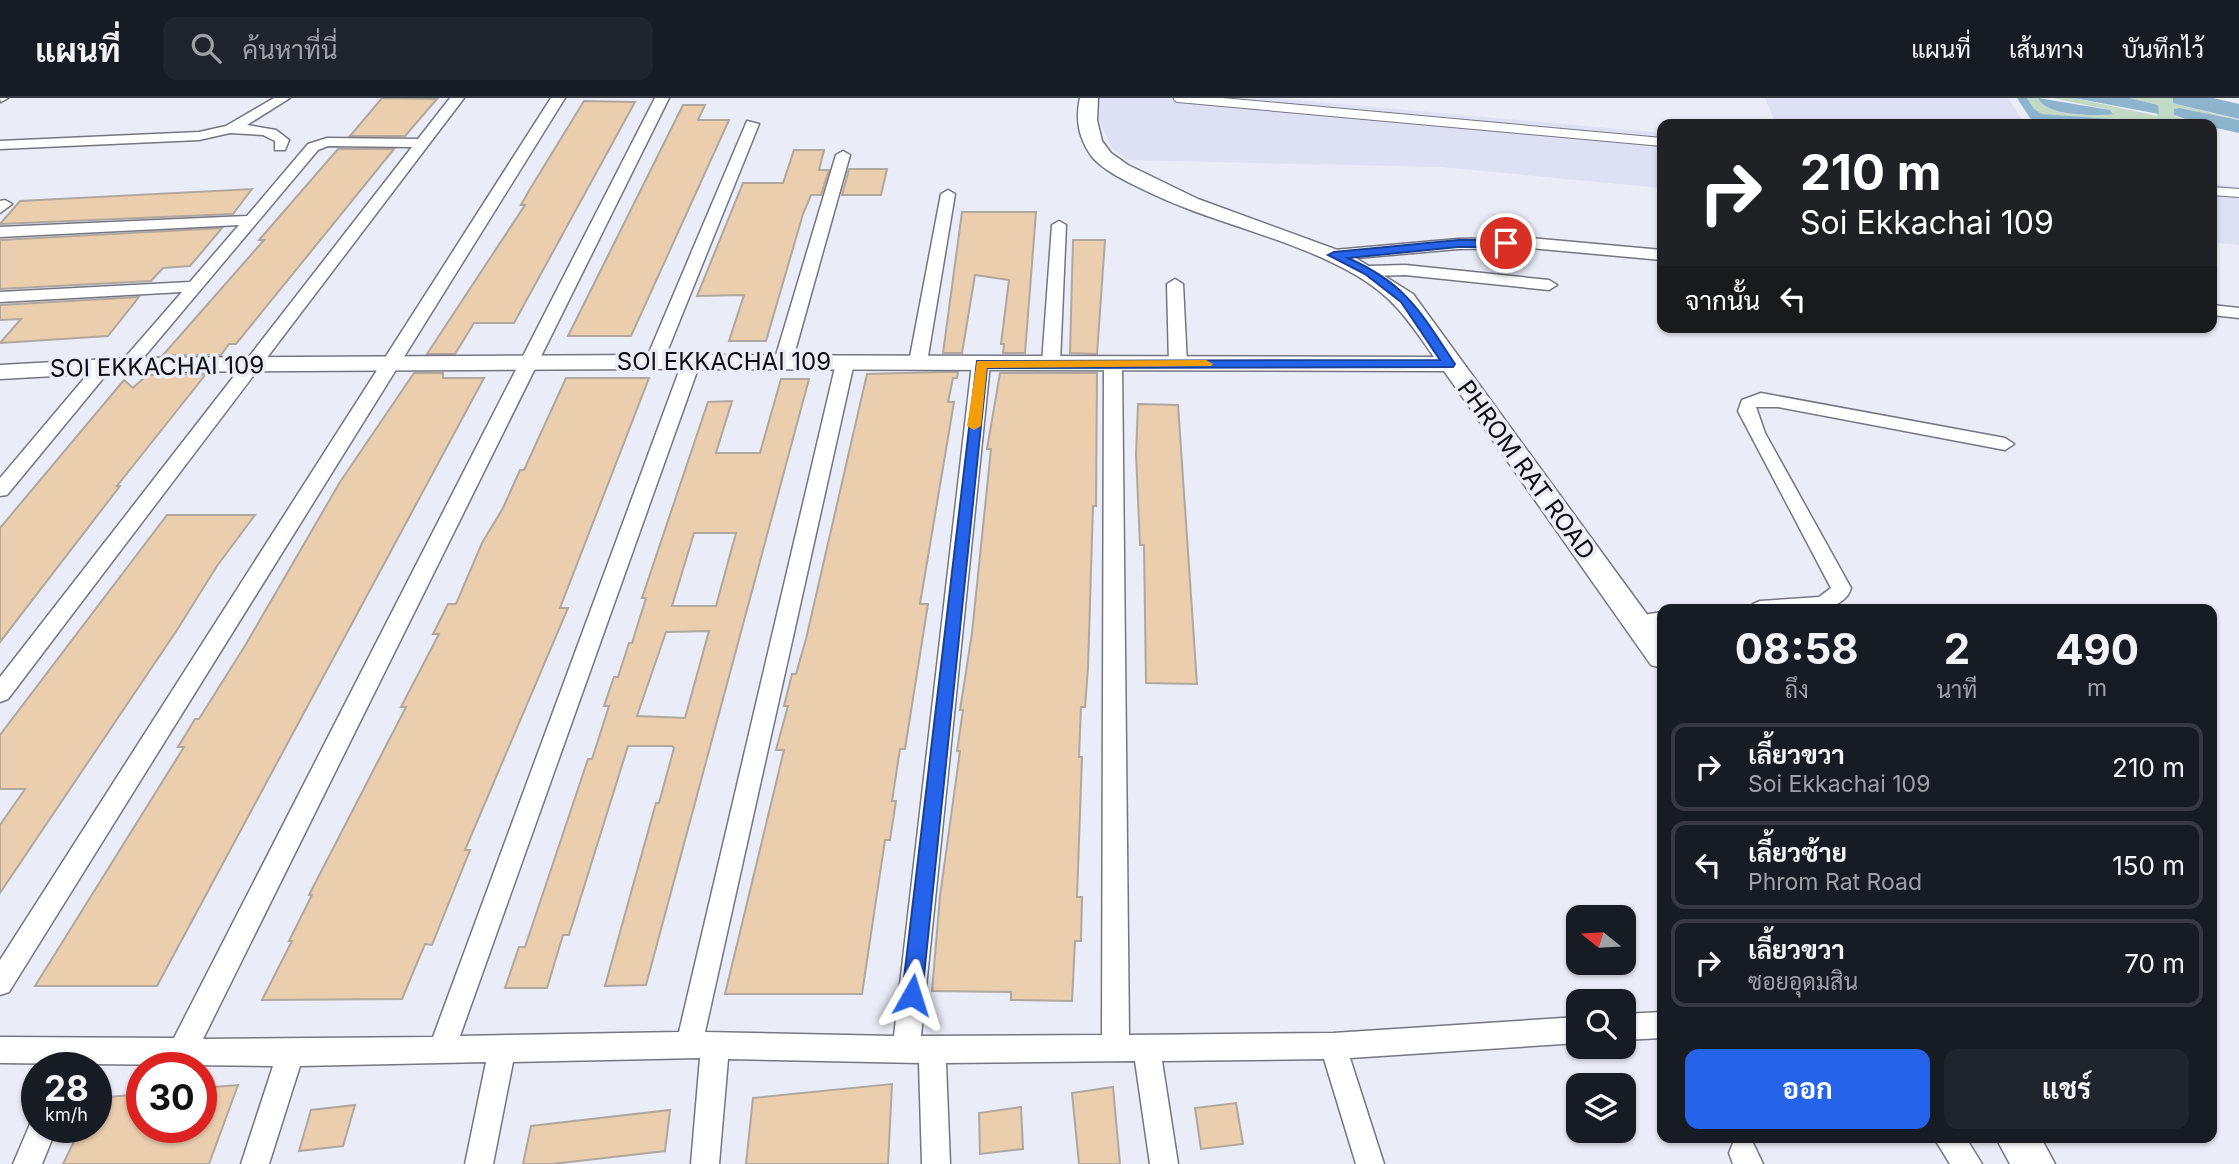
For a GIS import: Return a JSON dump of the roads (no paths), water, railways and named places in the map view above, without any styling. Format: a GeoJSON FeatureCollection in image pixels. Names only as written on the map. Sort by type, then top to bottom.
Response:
{"type":"FeatureCollection","features":[{"type":"Feature","properties":{"kind":"street"},"geometry":{"type":"LineString","coordinates":[[230,128],[284,98]]}},
{"type":"Feature","properties":{"kind":"street"},"geometry":{"type":"LineString","coordinates":[[0,693],[457,98]]}},
{"type":"Feature","properties":{"kind":"street"},"geometry":{"type":"LineString","coordinates":[[0,983],[558,98]]}},
{"type":"Feature","properties":{"kind":"street"},"geometry":{"type":"LineString","coordinates":[[182,1052],[662,98]]}},
{"type":"Feature","properties":{"kind":"street","name":"PHROM RAT ROAD"},"geometry":{"type":"LineString","coordinates":[[1088,98],[1091,141],[1102,155],[1119,169],[1230,221],[1334,255],[1369,271],[1405,299],[1449,364],[1657,650]]}},
{"type":"Feature","properties":{"kind":"street"},"geometry":{"type":"LineString","coordinates":[[654,362],[752,124]]}},
{"type":"Feature","properties":{"kind":"street"},"geometry":{"type":"LineString","coordinates":[[0,145],[174,139],[230,128],[254,129],[278,136],[282,141],[280,147]]}},
{"type":"Feature","properties":{"kind":"street"},"geometry":{"type":"LineString","coordinates":[[0,490],[7,473],[197,286],[313,147],[320,144],[422,143]]}},
{"type":"Feature","properties":{"kind":"street"},"geometry":{"type":"LineString","coordinates":[[783,362],[843,155]]}},
{"type":"Feature","properties":{"kind":"street"},"geometry":{"type":"LineString","coordinates":[[918,362],[948,194]]}},
{"type":"Feature","properties":{"kind":"street"},"geometry":{"type":"LineString","coordinates":[[0,232],[254,220]]}},
{"type":"Feature","properties":{"kind":"street"},"geometry":{"type":"LineString","coordinates":[[1051,363],[1059,225]]}},
{"type":"Feature","properties":{"kind":"street"},"geometry":{"type":"LineString","coordinates":[[1334,255],[1458,244],[1530,243],[1657,256]]}},
{"type":"Feature","properties":{"kind":"street"},"geometry":{"type":"LineString","coordinates":[[1369,271],[1405,270],[1549,285]]}},
{"type":"Feature","properties":{"kind":"street"},"geometry":{"type":"LineString","coordinates":[[1175,284],[1178,364]]}},
{"type":"Feature","properties":{"kind":"street"},"geometry":{"type":"LineString","coordinates":[[0,297],[197,286]]}},
{"type":"Feature","properties":{"kind":"street"},"geometry":{"type":"LineString","coordinates":[[2217,311],[2239,313]]}},
{"type":"Feature","properties":{"kind":"street","name":"SOI EKKACHAI 109"},"geometry":{"type":"LineString","coordinates":[[0,372],[116,366],[654,362],[1449,364]]}},
{"type":"Feature","properties":{"kind":"street"},"geometry":{"type":"LineString","coordinates":[[441,1051],[691,363]]}},
{"type":"Feature","properties":{"kind":"street"},"geometry":{"type":"LineString","coordinates":[[705,1164],[702,1046],[845,363]]}},
{"type":"Feature","properties":{"kind":"street"},"geometry":{"type":"LineString","coordinates":[[1113,363],[1116,1047]]}},
{"type":"Feature","properties":{"kind":"street"},"geometry":{"type":"LineString","coordinates":[[936,1164],[919,1050],[981,364]]}},
{"type":"Feature","properties":{"kind":"street"},"geometry":{"type":"LineString","coordinates":[[1823,604],[1839,596],[1841,588],[1756,433],[1747,411],[1748,404],[1761,399],[1778,401],[2005,443]]}},
{"type":"Feature","properties":{"kind":"street"},"geometry":{"type":"LineString","coordinates":[[1638,624],[1657,621]]}},
{"type":"Feature","properties":{"kind":"street"},"geometry":{"type":"LineString","coordinates":[[1636,1026],[1657,1025]]}},
{"type":"Feature","properties":{"kind":"street"},"geometry":{"type":"LineString","coordinates":[[217,1052],[702,1046],[919,1050],[1333,1046],[1566,1031]]}},
{"type":"Feature","properties":{"kind":"street"},"geometry":{"type":"LineString","coordinates":[[1333,1046],[1370,1164]]}},
{"type":"Feature","properties":{"kind":"street"},"geometry":{"type":"LineString","coordinates":[[1146,1047],[1164,1164]]}},
{"type":"Feature","properties":{"kind":"street"},"geometry":{"type":"LineString","coordinates":[[479,1164],[502,1049]]}},
{"type":"Feature","properties":{"kind":"street"},"geometry":{"type":"LineString","coordinates":[[0,1050],[21,1053]]}},
{"type":"Feature","properties":{"kind":"street"},"geometry":{"type":"LineString","coordinates":[[255,1164],[291,1053]]}},
{"type":"Feature","properties":{"kind":"street"},"geometry":{"type":"LineString","coordinates":[[27,1164],[36,1143]]}},
{"type":"Feature","properties":{"kind":"street"},"geometry":{"type":"LineString","coordinates":[[1952,1143],[1968,1164]]}},
{"type":"Feature","properties":{"kind":"street"},"geometry":{"type":"LineString","coordinates":[[2020,1143],[2035,1164]]}},
{"type":"Feature","properties":{"kind":"lane"},"geometry":{"type":"LineString","coordinates":[[1178,98],[1657,142]]}},
{"type":"Feature","properties":{"kind":"lane"},"geometry":{"type":"LineString","coordinates":[[2217,191],[2239,193]]}},
{"type":"Feature","properties":{"kind":"water"},"geometry":{"type":"Polygon","coordinates":[[[2017,98],[2027,98],[2034,109],[2042,114],[2110,119],[2032,119],[2017,98]]]}},
{"type":"Feature","properties":{"kind":"water"},"geometry":{"type":"Polygon","coordinates":[[[2038,98],[2110,110],[2113,114],[2084,115],[2061,112],[2051,109],[2038,98]]]}},
{"type":"Feature","properties":{"kind":"water"},"geometry":{"type":"Polygon","coordinates":[[[2074,98],[2129,98],[2158,105],[2159,114],[2074,98]]]}},
{"type":"Feature","properties":{"kind":"water"},"geometry":{"type":"Polygon","coordinates":[[[2173,98],[2213,98],[2239,104],[2239,119],[2173,103],[2173,98]]]}},
{"type":"Feature","properties":{"kind":"water"},"geometry":{"type":"Polygon","coordinates":[[[2174,109],[2239,120],[2239,133],[2217,128],[2217,119],[2185,119],[2174,115],[2174,109]]]}}]}
